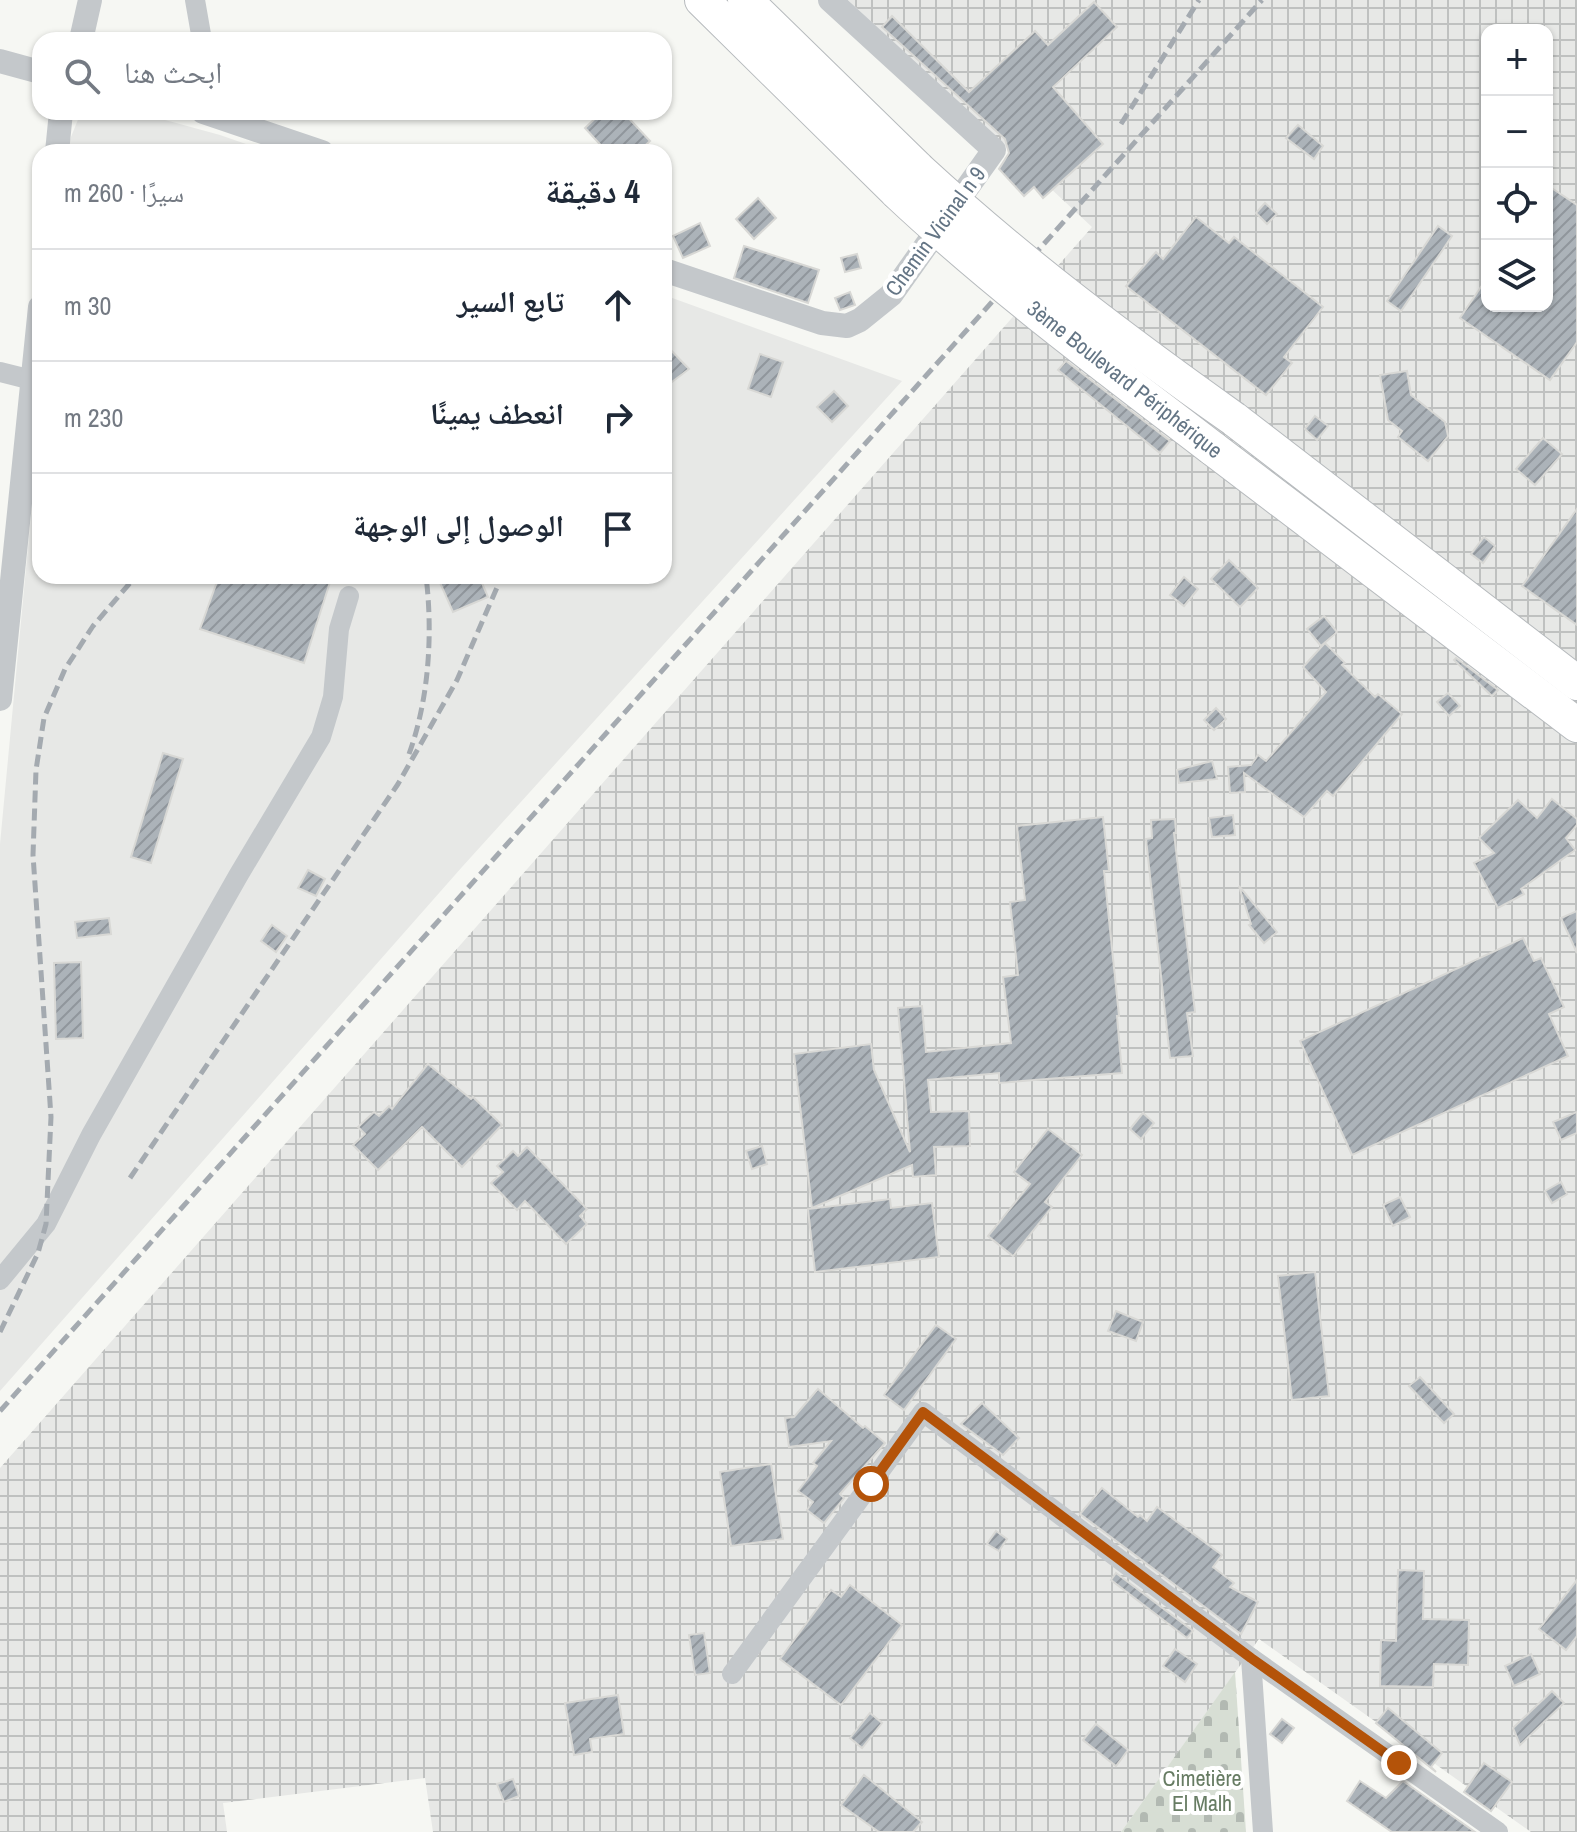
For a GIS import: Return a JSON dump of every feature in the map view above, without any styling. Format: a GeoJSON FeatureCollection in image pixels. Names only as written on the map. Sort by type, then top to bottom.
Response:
{"type":"FeatureCollection","features":[{"type":"Feature","properties":{"kind":"highway","name":"3ème Boulevard Périphérique"},"geometry":{"type":"LineString","coordinates":[[702,0],[908,180]]}},
{"type":"Feature","properties":{"kind":"highway","name":"3ème Boulevard Périphérique"},"geometry":{"type":"LineString","coordinates":[[745,0],[908,180],[967,255],[1112,372],[1577,725]]}},
{"type":"Feature","properties":{"kind":"highway"},"geometry":{"type":"LineString","coordinates":[[908,180],[980,226],[1117,336],[1234,419],[1577,683]]}},
{"type":"Feature","properties":{"kind":"street"},"geometry":{"type":"LineString","coordinates":[[83,32],[90,0]]}},
{"type":"Feature","properties":{"kind":"street"},"geometry":{"type":"LineString","coordinates":[[195,0],[201,32]]}},
{"type":"Feature","properties":{"kind":"street","name":"Chemin Vicinal n 9"},"geometry":{"type":"LineString","coordinates":[[672,273],[822,323],[847,326],[860,320],[891,295],[994,150],[830,0]]}},
{"type":"Feature","properties":{"kind":"street"},"geometry":{"type":"LineString","coordinates":[[0,61],[32,70]]}},
{"type":"Feature","properties":{"kind":"street"},"geometry":{"type":"LineString","coordinates":[[58,144],[60,120]]}},
{"type":"Feature","properties":{"kind":"street"},"geometry":{"type":"LineString","coordinates":[[231,120],[299,144]]}},
{"type":"Feature","properties":{"kind":"street"},"geometry":{"type":"LineString","coordinates":[[0,372],[32,380],[0,699]]}},
{"type":"Feature","properties":{"kind":"street"},"geometry":{"type":"LineString","coordinates":[[0,1280],[46,1224],[91,1135],[321,737],[333,697],[339,629],[349,596]]}},
{"type":"Feature","properties":{"kind":"street"},"geometry":{"type":"LineString","coordinates":[[732,1674],[923,1412],[1251,1658],[1498,1832]]}},
{"type":"Feature","properties":{"kind":"street"},"geometry":{"type":"LineString","coordinates":[[1251,1658],[1263,1832]]}},
{"type":"Feature","properties":{"kind":"shaded area"},"geometry":{"type":"Polygon","coordinates":[[[848,0],[1577,0],[1577,1832],[1531,1832],[1259,1639],[1121,1832],[433,1832],[425,1778],[223,1803],[227,1832],[0,1832],[0,1468],[1092,227],[848,0]]]}},
{"type":"Feature","properties":{"kind":"shaded area"},"geometry":{"type":"Polygon","coordinates":[[[78,120],[165,120],[246,144],[68,144],[78,120]]]}},
{"type":"Feature","properties":{"kind":"shaded area"},"geometry":{"type":"Polygon","coordinates":[[[672,298],[902,381],[462,867],[0,1391],[0,844],[32,505],[32,584],[672,584],[672,298]]]}},
{"type":"Feature","properties":{"kind":"green space","name":"Cimetière El Malh"},"geometry":{"type":"Polygon","coordinates":[[[1235,1672],[1246,1832],[1121,1832],[1235,1672]]]}},
{"type":"Feature","properties":{"kind":"building"},"geometry":{"type":"Polygon","coordinates":[[[1094,2],[1117,27],[1053,87],[1103,144],[1043,198],[1034,187],[1024,196],[999,169],[1009,153],[1005,139],[882,27],[892,16],[969,92],[1035,31],[1048,45],[1094,2]]]}},
{"type":"Feature","properties":{"kind":"building"},"geometry":{"type":"Polygon","coordinates":[[[594,120],[630,120],[650,141],[647,144],[600,144],[585,128],[594,120]]]}},
{"type":"Feature","properties":{"kind":"building"},"geometry":{"type":"Polygon","coordinates":[[[1298,125],[1323,146],[1314,159],[1286,138],[1298,125]]]}},
{"type":"Feature","properties":{"kind":"building"},"geometry":{"type":"Polygon","coordinates":[[[1553,189],[1577,205],[1577,342],[1550,380],[1460,318],[1481,287],[1481,312],[1553,312],[1553,189]]]}},
{"type":"Feature","properties":{"kind":"building"},"geometry":{"type":"Polygon","coordinates":[[[758,198],[776,218],[754,239],[736,219],[758,198]]]}},
{"type":"Feature","properties":{"kind":"building"},"geometry":{"type":"Polygon","coordinates":[[[1265,203],[1277,214],[1267,224],[1256,213],[1265,203]]]}},
{"type":"Feature","properties":{"kind":"building"},"geometry":{"type":"Polygon","coordinates":[[[1196,217],[1229,243],[1234,237],[1323,307],[1284,357],[1292,363],[1266,395],[1126,286],[1156,252],[1163,259],[1196,217]]]}},
{"type":"Feature","properties":{"kind":"building"},"geometry":{"type":"Polygon","coordinates":[[[700,223],[710,246],[683,258],[673,236],[700,223]]]}},
{"type":"Feature","properties":{"kind":"building"},"geometry":{"type":"Polygon","coordinates":[[[1438,226],[1452,236],[1401,311],[1387,301],[1438,226]]]}},
{"type":"Feature","properties":{"kind":"building"},"geometry":{"type":"Polygon","coordinates":[[[744,246],[819,270],[808,303],[734,278],[744,246]]]}},
{"type":"Feature","properties":{"kind":"building"},"geometry":{"type":"Polygon","coordinates":[[[857,254],[861,268],[845,272],[841,258],[857,254]]]}},
{"type":"Feature","properties":{"kind":"building"},"geometry":{"type":"Polygon","coordinates":[[[850,292],[855,305],[840,310],[835,298],[850,292]]]}},
{"type":"Feature","properties":{"kind":"building"},"geometry":{"type":"Polygon","coordinates":[[[672,351],[689,369],[672,382],[672,351]]]}},
{"type":"Feature","properties":{"kind":"building"},"geometry":{"type":"Polygon","coordinates":[[[760,354],[783,362],[771,397],[748,389],[760,354]]]}},
{"type":"Feature","properties":{"kind":"building"},"geometry":{"type":"Polygon","coordinates":[[[1066,361],[1170,441],[1160,453],[1058,370],[1066,361]]]}},
{"type":"Feature","properties":{"kind":"building"},"geometry":{"type":"Polygon","coordinates":[[[1407,371],[1411,395],[1445,422],[1448,436],[1428,461],[1398,437],[1402,431],[1388,420],[1380,375],[1407,371]]]}},
{"type":"Feature","properties":{"kind":"building"},"geometry":{"type":"Polygon","coordinates":[[[834,391],[848,406],[832,422],[817,407],[834,391]]]}},
{"type":"Feature","properties":{"kind":"building"},"geometry":{"type":"Polygon","coordinates":[[[1315,416],[1328,426],[1317,440],[1305,429],[1315,416]]]}},
{"type":"Feature","properties":{"kind":"building"},"geometry":{"type":"Polygon","coordinates":[[[1543,438],[1562,454],[1535,485],[1516,469],[1543,438]]]}},
{"type":"Feature","properties":{"kind":"building"},"geometry":{"type":"Polygon","coordinates":[[[1577,509],[1577,625],[1522,586],[1577,509]]]}},
{"type":"Feature","properties":{"kind":"building"},"geometry":{"type":"Polygon","coordinates":[[[1484,537],[1495,546],[1483,563],[1471,554],[1484,537]]]}},
{"type":"Feature","properties":{"kind":"building"},"geometry":{"type":"Polygon","coordinates":[[[1229,560],[1258,588],[1240,607],[1211,579],[1229,560]]]}},
{"type":"Feature","properties":{"kind":"building"},"geometry":{"type":"Polygon","coordinates":[[[1184,577],[1198,589],[1184,606],[1170,595],[1184,577]]]}},
{"type":"Feature","properties":{"kind":"building"},"geometry":{"type":"Polygon","coordinates":[[[216,584],[329,584],[304,663],[200,629],[216,584]]]}},
{"type":"Feature","properties":{"kind":"building"},"geometry":{"type":"Polygon","coordinates":[[[441,584],[482,584],[488,597],[453,612],[441,584]]]}},
{"type":"Feature","properties":{"kind":"building"},"geometry":{"type":"Polygon","coordinates":[[[1324,616],[1337,632],[1321,646],[1307,629],[1324,616]]]}},
{"type":"Feature","properties":{"kind":"building"},"geometry":{"type":"Polygon","coordinates":[[[1325,643],[1345,663],[1342,665],[1375,697],[1378,694],[1402,714],[1333,796],[1327,791],[1304,817],[1244,773],[1245,792],[1230,793],[1228,767],[1251,765],[1258,755],[1266,761],[1326,692],[1303,667],[1325,643]]]}},
{"type":"Feature","properties":{"kind":"building"},"geometry":{"type":"Polygon","coordinates":[[[1456,658],[1498,690],[1492,696],[1454,660],[1456,658]]]}},
{"type":"Feature","properties":{"kind":"building"},"geometry":{"type":"Polygon","coordinates":[[[1448,693],[1460,706],[1449,716],[1437,702],[1448,693]]]}},
{"type":"Feature","properties":{"kind":"building"},"geometry":{"type":"Polygon","coordinates":[[[1216,708],[1226,719],[1214,730],[1204,720],[1216,708]]]}},
{"type":"Feature","properties":{"kind":"building"},"geometry":{"type":"Polygon","coordinates":[[[163,753],[183,759],[151,863],[131,857],[163,753]]]}},
{"type":"Feature","properties":{"kind":"building"},"geometry":{"type":"Polygon","coordinates":[[[1212,761],[1217,779],[1179,783],[1177,770],[1212,761]]]}},
{"type":"Feature","properties":{"kind":"building"},"geometry":{"type":"Polygon","coordinates":[[[1552,799],[1577,819],[1577,825],[1566,838],[1575,850],[1521,889],[1524,894],[1498,908],[1474,863],[1494,853],[1479,838],[1518,800],[1537,818],[1552,799]]]}},
{"type":"Feature","properties":{"kind":"building"},"geometry":{"type":"Polygon","coordinates":[[[1233,815],[1235,835],[1212,837],[1209,818],[1233,815]]]}},
{"type":"Feature","properties":{"kind":"building"},"geometry":{"type":"Polygon","coordinates":[[[1103,817],[1109,871],[1104,871],[1122,1073],[999,1083],[999,1073],[928,1080],[931,1112],[969,1111],[970,1146],[934,1147],[936,1175],[913,1177],[912,1165],[812,1208],[794,1054],[871,1044],[874,1070],[910,1152],[898,1008],[922,1006],[926,1052],[1011,1043],[1003,977],[1018,975],[1010,902],[1025,900],[1017,826],[1103,817]]]}},
{"type":"Feature","properties":{"kind":"building"},"geometry":{"type":"Polygon","coordinates":[[[1175,819],[1174,833],[1195,1012],[1187,1013],[1193,1056],[1170,1058],[1146,839],[1152,838],[1151,820],[1175,819]]]}},
{"type":"Feature","properties":{"kind":"building"},"geometry":{"type":"Polygon","coordinates":[[[308,870],[325,879],[316,896],[298,888],[308,870]]]}},
{"type":"Feature","properties":{"kind":"building"},"geometry":{"type":"Polygon","coordinates":[[[1239,886],[1277,932],[1264,943],[1249,925],[1239,886]]]}},
{"type":"Feature","properties":{"kind":"building"},"geometry":{"type":"Polygon","coordinates":[[[1577,911],[1577,953],[1561,918],[1577,911]]]}},
{"type":"Feature","properties":{"kind":"building"},"geometry":{"type":"Polygon","coordinates":[[[109,918],[111,934],[77,938],[75,922],[109,918]]]}},
{"type":"Feature","properties":{"kind":"building"},"geometry":{"type":"Polygon","coordinates":[[[272,925],[287,936],[276,952],[261,941],[272,925]]]}},
{"type":"Feature","properties":{"kind":"building"},"geometry":{"type":"Polygon","coordinates":[[[1523,938],[1534,961],[1541,958],[1564,1007],[1549,1014],[1568,1056],[1352,1155],[1300,1041],[1523,938]]]}},
{"type":"Feature","properties":{"kind":"building"},"geometry":{"type":"Polygon","coordinates":[[[81,962],[83,1038],[56,1039],[54,963],[81,962]]]}},
{"type":"Feature","properties":{"kind":"building"},"geometry":{"type":"Polygon","coordinates":[[[428,1064],[471,1099],[473,1097],[502,1125],[462,1167],[422,1127],[378,1170],[353,1145],[365,1134],[358,1127],[374,1112],[379,1116],[389,1106],[392,1109],[428,1064]]]}},
{"type":"Feature","properties":{"kind":"building"},"geometry":{"type":"Polygon","coordinates":[[[1577,1112],[1577,1133],[1561,1140],[1553,1122],[1577,1112]]]}},
{"type":"Feature","properties":{"kind":"building"},"geometry":{"type":"Polygon","coordinates":[[[1143,1113],[1154,1123],[1141,1139],[1130,1129],[1143,1113]]]}},
{"type":"Feature","properties":{"kind":"building"},"geometry":{"type":"Polygon","coordinates":[[[1048,1129],[1082,1155],[1045,1202],[1052,1207],[1013,1256],[988,1236],[1030,1184],[1014,1172],[1048,1129]]]}},
{"type":"Feature","properties":{"kind":"building"},"geometry":{"type":"Polygon","coordinates":[[[762,1146],[767,1164],[752,1169],[746,1151],[762,1146]]]}},
{"type":"Feature","properties":{"kind":"building"},"geometry":{"type":"Polygon","coordinates":[[[527,1147],[587,1209],[580,1216],[587,1224],[566,1244],[525,1201],[517,1210],[491,1183],[503,1172],[497,1166],[513,1151],[518,1156],[527,1147]]]}},
{"type":"Feature","properties":{"kind":"building"},"geometry":{"type":"Polygon","coordinates":[[[1561,1182],[1567,1194],[1552,1203],[1545,1191],[1561,1182]]]}},
{"type":"Feature","properties":{"kind":"building"},"geometry":{"type":"Polygon","coordinates":[[[1400,1197],[1410,1217],[1393,1226],[1383,1205],[1400,1197]]]}},
{"type":"Feature","properties":{"kind":"building"},"geometry":{"type":"Polygon","coordinates":[[[890,1199],[891,1208],[932,1203],[939,1257],[815,1272],[808,1209],[890,1199]]]}},
{"type":"Feature","properties":{"kind":"building"},"geometry":{"type":"Polygon","coordinates":[[[1315,1272],[1329,1396],[1292,1400],[1278,1276],[1315,1272]]]}},
{"type":"Feature","properties":{"kind":"building"},"geometry":{"type":"Polygon","coordinates":[[[1116,1311],[1143,1322],[1136,1341],[1108,1331],[1116,1311]]]}},
{"type":"Feature","properties":{"kind":"building"},"geometry":{"type":"Polygon","coordinates":[[[936,1325],[956,1339],[904,1410],[884,1395],[936,1325]]]}},
{"type":"Feature","properties":{"kind":"building"},"geometry":{"type":"Polygon","coordinates":[[[1420,1377],[1454,1414],[1444,1423],[1409,1386],[1420,1377]]]}},
{"type":"Feature","properties":{"kind":"building"},"geometry":{"type":"Polygon","coordinates":[[[818,1389],[885,1443],[840,1494],[844,1498],[824,1523],[807,1510],[813,1502],[798,1491],[817,1466],[813,1463],[831,1441],[789,1447],[785,1418],[794,1417],[818,1389]]]}},
{"type":"Feature","properties":{"kind":"building"},"geometry":{"type":"Polygon","coordinates":[[[982,1403],[1019,1438],[1003,1455],[961,1424],[982,1403]]]}},
{"type":"Feature","properties":{"kind":"building"},"geometry":{"type":"Polygon","coordinates":[[[771,1464],[783,1539],[731,1546],[720,1472],[771,1464]]]}},
{"type":"Feature","properties":{"kind":"building"},"geometry":{"type":"Polygon","coordinates":[[[1102,1488],[1147,1521],[1157,1507],[1222,1555],[1213,1567],[1234,1583],[1230,1587],[1258,1602],[1241,1634],[1080,1514],[1102,1488]]]}},
{"type":"Feature","properties":{"kind":"building"},"geometry":{"type":"Polygon","coordinates":[[[996,1531],[1007,1539],[999,1551],[987,1544],[996,1531]]]}},
{"type":"Feature","properties":{"kind":"building"},"geometry":{"type":"Polygon","coordinates":[[[1398,1570],[1424,1571],[1423,1619],[1469,1620],[1468,1665],[1434,1664],[1433,1687],[1380,1686],[1381,1640],[1396,1641],[1398,1570]]]}},
{"type":"Feature","properties":{"kind":"building"},"geometry":{"type":"Polygon","coordinates":[[[1116,1573],[1193,1631],[1187,1638],[1111,1580],[1116,1573]]]}},
{"type":"Feature","properties":{"kind":"building"},"geometry":{"type":"Polygon","coordinates":[[[1577,1580],[1577,1636],[1566,1650],[1539,1629],[1577,1580]]]}},
{"type":"Feature","properties":{"kind":"building"},"geometry":{"type":"Polygon","coordinates":[[[850,1585],[902,1625],[841,1705],[780,1659],[831,1590],[841,1597],[850,1585]]]}},
{"type":"Feature","properties":{"kind":"building"},"geometry":{"type":"Polygon","coordinates":[[[704,1633],[710,1673],[695,1675],[689,1635],[704,1633]]]}},
{"type":"Feature","properties":{"kind":"building"},"geometry":{"type":"Polygon","coordinates":[[[1175,1649],[1197,1664],[1185,1682],[1163,1666],[1175,1649]]]}},
{"type":"Feature","properties":{"kind":"building"},"geometry":{"type":"Polygon","coordinates":[[[1531,1654],[1540,1674],[1514,1686],[1505,1666],[1531,1654]]]}},
{"type":"Feature","properties":{"kind":"building"},"geometry":{"type":"Polygon","coordinates":[[[1552,1691],[1564,1703],[1520,1745],[1513,1728],[1552,1691]]]}},
{"type":"Feature","properties":{"kind":"building"},"geometry":{"type":"Polygon","coordinates":[[[618,1695],[624,1734],[590,1739],[592,1752],[574,1755],[565,1703],[618,1695]]]}},
{"type":"Feature","properties":{"kind":"building"},"geometry":{"type":"Polygon","coordinates":[[[1388,1708],[1442,1753],[1431,1767],[1436,1772],[1376,1723],[1388,1708]]]}},
{"type":"Feature","properties":{"kind":"building"},"geometry":{"type":"Polygon","coordinates":[[[870,1713],[882,1723],[862,1748],[850,1738],[870,1713]]]}},
{"type":"Feature","properties":{"kind":"building"},"geometry":{"type":"Polygon","coordinates":[[[1282,1719],[1294,1728],[1282,1743],[1270,1734],[1282,1719]]]}},
{"type":"Feature","properties":{"kind":"building"},"geometry":{"type":"Polygon","coordinates":[[[1096,1724],[1128,1750],[1116,1766],[1083,1740],[1096,1724]]]}},
{"type":"Feature","properties":{"kind":"building"},"geometry":{"type":"Polygon","coordinates":[[[1484,1763],[1512,1782],[1491,1811],[1464,1792],[1484,1763]]]}},
{"type":"Feature","properties":{"kind":"building"},"geometry":{"type":"Polygon","coordinates":[[[864,1775],[922,1822],[913,1832],[879,1832],[841,1805],[864,1775]]]}},
{"type":"Feature","properties":{"kind":"building"},"geometry":{"type":"Polygon","coordinates":[[[513,1779],[519,1796],[504,1802],[497,1784],[513,1779]]]}},
{"type":"Feature","properties":{"kind":"building"},"geometry":{"type":"Polygon","coordinates":[[[1360,1781],[1386,1798],[1403,1781],[1475,1832],[1392,1832],[1347,1801],[1360,1781]]]}},
{"type":"Feature","properties":{"kind":"railway"},"geometry":{"type":"LineString","coordinates":[[1121,124],[1199,0]]}},
{"type":"Feature","properties":{"kind":"railway"},"geometry":{"type":"LineString","coordinates":[[0,1411],[1262,0]]}},
{"type":"Feature","properties":{"kind":"railway"},"geometry":{"type":"LineString","coordinates":[[0,1332],[38,1253],[46,1224],[51,1117],[33,855],[36,770],[44,718],[65,669],[93,626],[129,584]]}},
{"type":"Feature","properties":{"kind":"railway"},"geometry":{"type":"LineString","coordinates":[[409,754],[421,711],[428,666],[427,584]]}},
{"type":"Feature","properties":{"kind":"railway"},"geometry":{"type":"LineString","coordinates":[[130,1178],[398,784],[457,680],[499,584]]}},
{"type":"Feature","properties":{"kind":"route"},"geometry":{"type":"LineString","coordinates":[[871,1484],[923,1412],[1251,1658],[1399,1763]]}}]}
